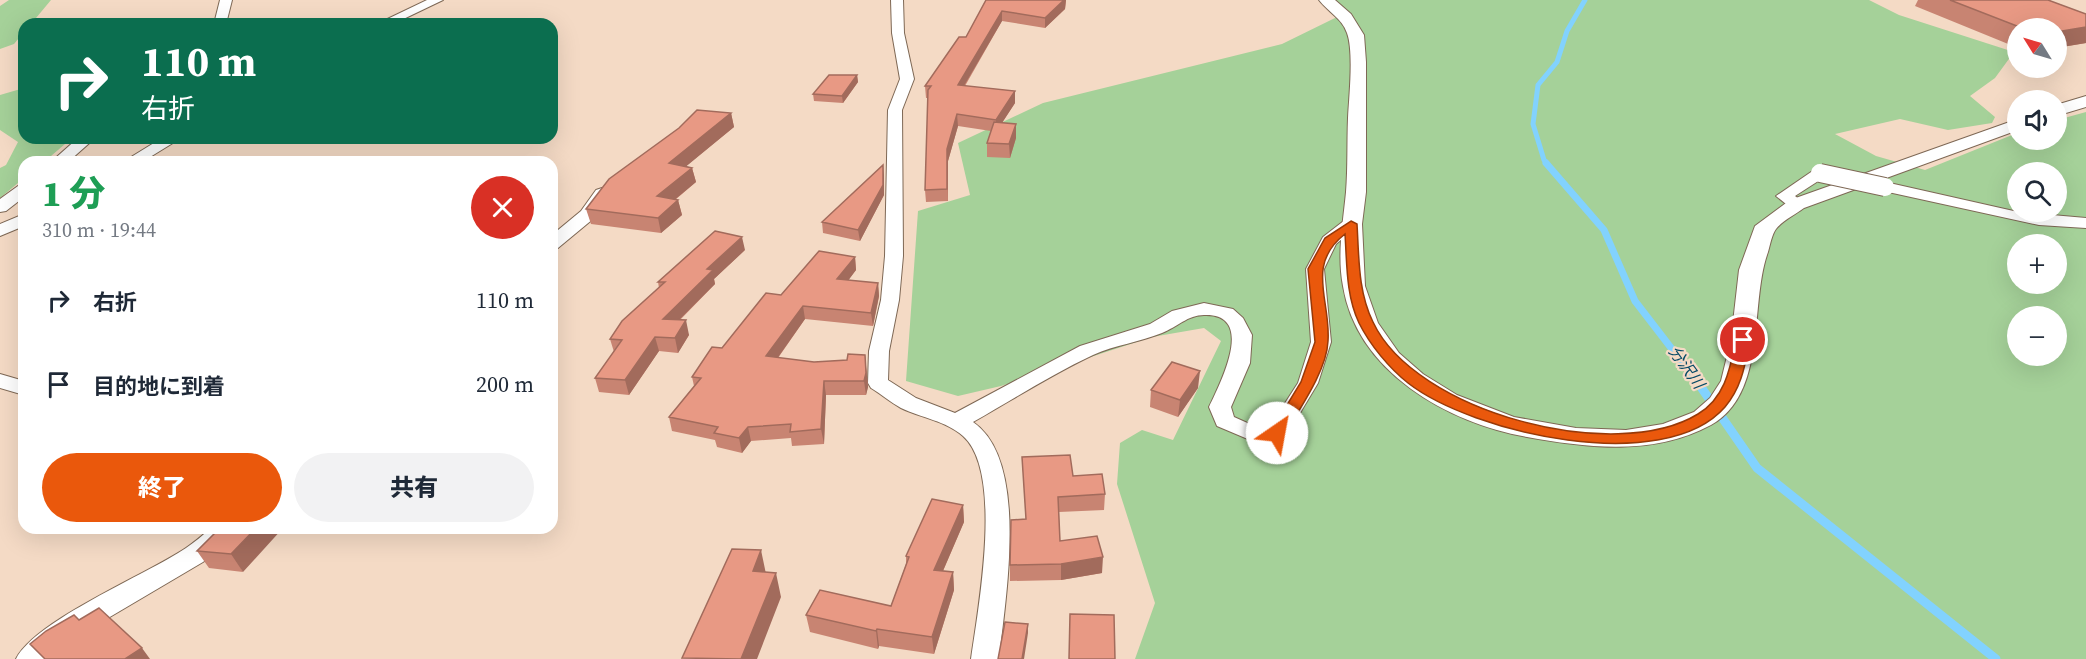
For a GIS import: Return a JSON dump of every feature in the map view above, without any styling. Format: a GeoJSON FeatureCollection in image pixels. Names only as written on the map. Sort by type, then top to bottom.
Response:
{"type":"FeatureCollection","features":[{"type":"Feature","properties":{"kind":"street"},"geometry":{"type":"LineString","coordinates":[[222,18],[226,0]]}},
{"type":"Feature","properties":{"kind":"street"},"geometry":{"type":"LineString","coordinates":[[396,18],[437,0]]}},
{"type":"Feature","properties":{"kind":"street"},"geometry":{"type":"LineString","coordinates":[[897,0],[898,33],[907,80],[895,110],[894,256],[890,300],[879,351],[878,383],[908,402],[955,422],[974,434],[989,457],[998,500],[985,659]]}},
{"type":"Feature","properties":{"kind":"street"},"geometry":{"type":"LineString","coordinates":[[1326,0],[1346,17],[1356,35],[1358,62],[1356,192],[1351,224],[1354,285],[1366,323],[1390,358],[1414,380],[1448,401],[1509,425],[1576,437],[1626,438],[1668,432],[1703,418],[1719,404],[1734,382],[1743,340],[1750,270],[1766,226],[1797,204],[2007,128]]}},
{"type":"Feature","properties":{"kind":"street"},"geometry":{"type":"LineString","coordinates":[[2067,107],[2086,101]]}},
{"type":"Feature","properties":{"kind":"street"},"geometry":{"type":"LineString","coordinates":[[66,156],[80,144]]}},
{"type":"Feature","properties":{"kind":"street"},"geometry":{"type":"LineString","coordinates":[[141,156],[162,144]]}},
{"type":"Feature","properties":{"kind":"street"},"geometry":{"type":"LineString","coordinates":[[1797,204],[1784,196],[1820,173],[2039,220],[2086,223]]}},
{"type":"Feature","properties":{"kind":"street"},"geometry":{"type":"LineString","coordinates":[[558,239],[587,215],[614,180]]}},
{"type":"Feature","properties":{"kind":"street"},"geometry":{"type":"LineString","coordinates":[[0,207],[18,194]]}},
{"type":"Feature","properties":{"kind":"street"},"geometry":{"type":"LineString","coordinates":[[0,231],[18,222]]}},
{"type":"Feature","properties":{"kind":"street"},"geometry":{"type":"LineString","coordinates":[[955,422],[1087,350],[1157,328],[1179,315],[1204,309],[1226,313],[1236,322],[1242,336],[1240,363],[1220,407],[1225,421],[1262,438],[1277,433],[1308,382],[1322,342],[1315,269],[1329,241],[1351,224]]}},
{"type":"Feature","properties":{"kind":"street"},"geometry":{"type":"LineString","coordinates":[[0,381],[18,386]]}},
{"type":"Feature","properties":{"kind":"street"},"geometry":{"type":"LineString","coordinates":[[30,659],[50,639],[194,555],[220,534]]}},
{"type":"Feature","properties":{"kind":"green space"},"geometry":{"type":"Polygon","coordinates":[[[9,0],[51,0],[36,18],[18,18],[18,39],[14,44],[0,49],[0,6],[9,0]]]}},
{"type":"Feature","properties":{"kind":"green space"},"geometry":{"type":"Polygon","coordinates":[[[1328,0],[1869,0],[1899,15],[2007,50],[2007,62],[1995,78],[1970,96],[1995,117],[1992,123],[1948,130],[1900,119],[1835,134],[1876,156],[1925,170],[2007,137],[2007,150],[2067,150],[2067,117],[2086,112],[2086,659],[1135,659],[1155,603],[1117,484],[1120,443],[1142,430],[1173,440],[1221,341],[1204,328],[1152,337],[1001,386],[958,396],[906,381],[918,211],[970,195],[958,143],[1043,103],[1282,44],[1335,18],[1344,10],[1328,0]]]}},
{"type":"Feature","properties":{"kind":"green space"},"geometry":{"type":"Polygon","coordinates":[[[18,90],[18,142],[0,130],[0,95],[18,90]]]}},
{"type":"Feature","properties":{"kind":"green space"},"geometry":{"type":"Polygon","coordinates":[[[18,142],[18,144],[65,144],[51,156],[18,156],[18,183],[0,198],[0,168],[6,165],[18,142]]]}},
{"type":"Feature","properties":{"kind":"building"},"geometry":{"type":"Polygon","coordinates":[[[986,0],[1064,0],[1045,18],[1002,11],[958,85],[1015,91],[996,120],[957,114],[947,149],[947,189],[925,190],[928,90],[931,86],[925,86],[959,37],[966,37],[986,0]]]}},
{"type":"Feature","properties":{"kind":"building"},"geometry":{"type":"Polygon","coordinates":[[[1950,0],[2048,0],[2086,14],[2086,27],[2067,30],[2067,18],[2007,18],[2007,22],[1950,0]]]}},
{"type":"Feature","properties":{"kind":"building"},"geometry":{"type":"Polygon","coordinates":[[[829,75],[857,75],[842,96],[813,94],[829,75]]]}},
{"type":"Feature","properties":{"kind":"building"},"geometry":{"type":"Polygon","coordinates":[[[697,110],[731,113],[669,163],[692,168],[657,196],[678,200],[658,218],[586,209],[609,179],[679,128],[697,110]]]}},
{"type":"Feature","properties":{"kind":"building"},"geometry":{"type":"Polygon","coordinates":[[[994,122],[1016,124],[1009,144],[987,143],[994,122]]]}},
{"type":"Feature","properties":{"kind":"building"},"geometry":{"type":"Polygon","coordinates":[[[883,165],[883,185],[858,230],[822,222],[883,165]]]}},
{"type":"Feature","properties":{"kind":"building"},"geometry":{"type":"Polygon","coordinates":[[[715,231],[742,237],[707,269],[713,270],[663,319],[686,320],[675,338],[655,337],[625,380],[595,378],[622,340],[610,339],[622,321],[665,282],[658,282],[715,231]]]}},
{"type":"Feature","properties":{"kind":"building"},"geometry":{"type":"Polygon","coordinates":[[[819,251],[855,257],[837,279],[878,283],[871,313],[803,306],[766,356],[814,362],[847,360],[848,354],[865,355],[864,381],[824,381],[821,429],[790,432],[791,424],[748,427],[739,438],[714,433],[718,427],[669,417],[701,378],[692,377],[712,347],[722,348],[766,293],[781,295],[819,251]]]}},
{"type":"Feature","properties":{"kind":"building"},"geometry":{"type":"Polygon","coordinates":[[[1172,362],[1200,371],[1180,400],[1151,390],[1172,362]]]}},
{"type":"Feature","properties":{"kind":"building"},"geometry":{"type":"Polygon","coordinates":[[[1070,455],[1073,476],[1102,474],[1105,494],[1058,497],[1060,541],[1097,536],[1103,557],[1061,564],[1010,565],[1011,520],[1026,519],[1022,457],[1070,455]]]}},
{"type":"Feature","properties":{"kind":"building"},"geometry":{"type":"Polygon","coordinates":[[[932,499],[963,505],[934,570],[953,572],[932,637],[877,629],[876,631],[806,615],[820,590],[891,606],[909,557],[906,556],[932,499]]]}},
{"type":"Feature","properties":{"kind":"building"},"geometry":{"type":"Polygon","coordinates":[[[214,534],[250,534],[231,554],[197,551],[214,534]]]}},
{"type":"Feature","properties":{"kind":"building"},"geometry":{"type":"Polygon","coordinates":[[[732,549],[761,550],[753,571],[776,573],[741,659],[682,658],[732,549]]]}},
{"type":"Feature","properties":{"kind":"building"},"geometry":{"type":"Polygon","coordinates":[[[99,608],[142,648],[125,659],[45,659],[30,644],[46,631],[74,615],[79,620],[99,608]]]}},
{"type":"Feature","properties":{"kind":"building"},"geometry":{"type":"Polygon","coordinates":[[[1070,614],[1114,615],[1115,659],[1069,659],[1070,614]]]}},
{"type":"Feature","properties":{"kind":"building"},"geometry":{"type":"Polygon","coordinates":[[[1005,622],[1028,624],[1022,659],[998,659],[1005,622]]]}},
{"type":"Feature","properties":{"kind":"waterway","name":"分沢川"},"geometry":{"type":"LineString","coordinates":[[1548,164],[1544,160],[1533,124],[1538,85],[1557,62],[1567,31],[1585,0]]}},
{"type":"Feature","properties":{"kind":"waterway","name":"分沢川"},"geometry":{"type":"LineString","coordinates":[[1546,163],[1604,230],[1635,301],[1695,379]]}},
{"type":"Feature","properties":{"kind":"waterway","name":"分沢川"},"geometry":{"type":"LineString","coordinates":[[1694,377],[1757,468],[1996,659]]}},
{"type":"Feature","properties":{"kind":"route"},"geometry":{"type":"LineString","coordinates":[[1277,433],[1308,382],[1322,342],[1315,269],[1329,241],[1351,224],[1354,285],[1366,323],[1390,358],[1414,380],[1448,401],[1509,425],[1576,437],[1626,438],[1668,432],[1703,418],[1719,404],[1734,382],[1743,340]]}}]}
